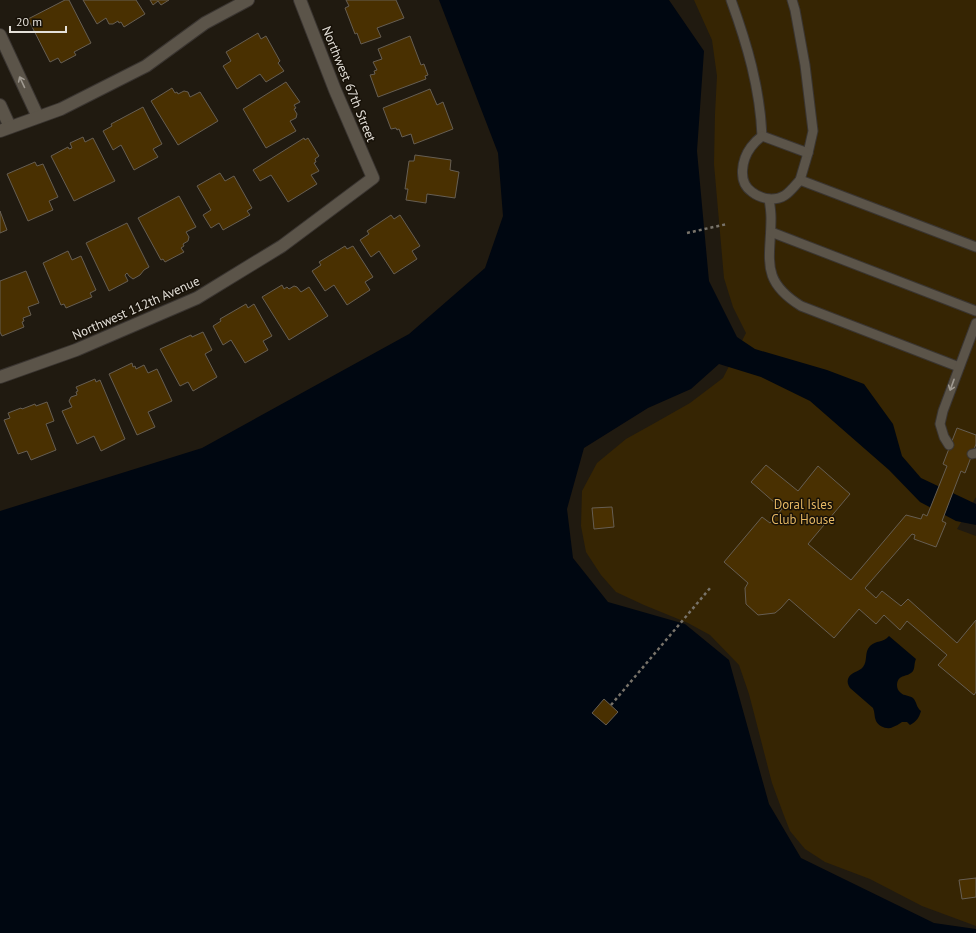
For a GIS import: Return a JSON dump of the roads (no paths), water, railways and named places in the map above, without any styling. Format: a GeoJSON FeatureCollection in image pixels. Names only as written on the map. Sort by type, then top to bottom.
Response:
{"type":"FeatureCollection","features":[{"type":"Feature","properties":{"kind":"street"},"geometry":{"type":"LineString","coordinates":[[0,105],[5,129],[61,109],[146,66],[205,23],[248,0]]}},
{"type":"Feature","properties":{"kind":"street","name":"Northwest 67th Street"},"geometry":{"type":"LineString","coordinates":[[300,0],[335,90],[373,178]]}},
{"type":"Feature","properties":{"kind":"street"},"geometry":{"type":"LineString","coordinates":[[0,35],[38,117]]}},
{"type":"Feature","properties":{"kind":"street","name":"Northwest 112th Avenue"},"geometry":{"type":"LineString","coordinates":[[0,377],[76,350],[197,298],[282,246],[373,178]]}},
{"type":"Feature","properties":{"kind":"lane"},"geometry":{"type":"LineString","coordinates":[[731,0],[752,64],[758,91],[761,116],[762,136],[751,147],[744,160],[742,171],[744,184],[751,192],[769,199],[777,200],[788,193],[800,180],[813,131],[805,65],[792,0]]}},
{"type":"Feature","properties":{"kind":"lane"},"geometry":{"type":"LineString","coordinates":[[762,136],[808,153]]}},
{"type":"Feature","properties":{"kind":"lane"},"geometry":{"type":"LineString","coordinates":[[800,180],[976,247]]}},
{"type":"Feature","properties":{"kind":"lane"},"geometry":{"type":"LineString","coordinates":[[769,199],[771,216],[769,256],[770,271],[774,282],[790,300],[801,306],[959,367]]}},
{"type":"Feature","properties":{"kind":"lane"},"geometry":{"type":"LineString","coordinates":[[771,232],[976,311]]}},
{"type":"Feature","properties":{"kind":"lane"},"geometry":{"type":"LineString","coordinates":[[949,445],[944,437],[940,424],[943,411],[976,322]]}},
{"type":"Feature","properties":{"kind":"park label","name":"Doral Isles Club House"},"geometry":{"type":"Point","coordinates":[803,512]}}]}
